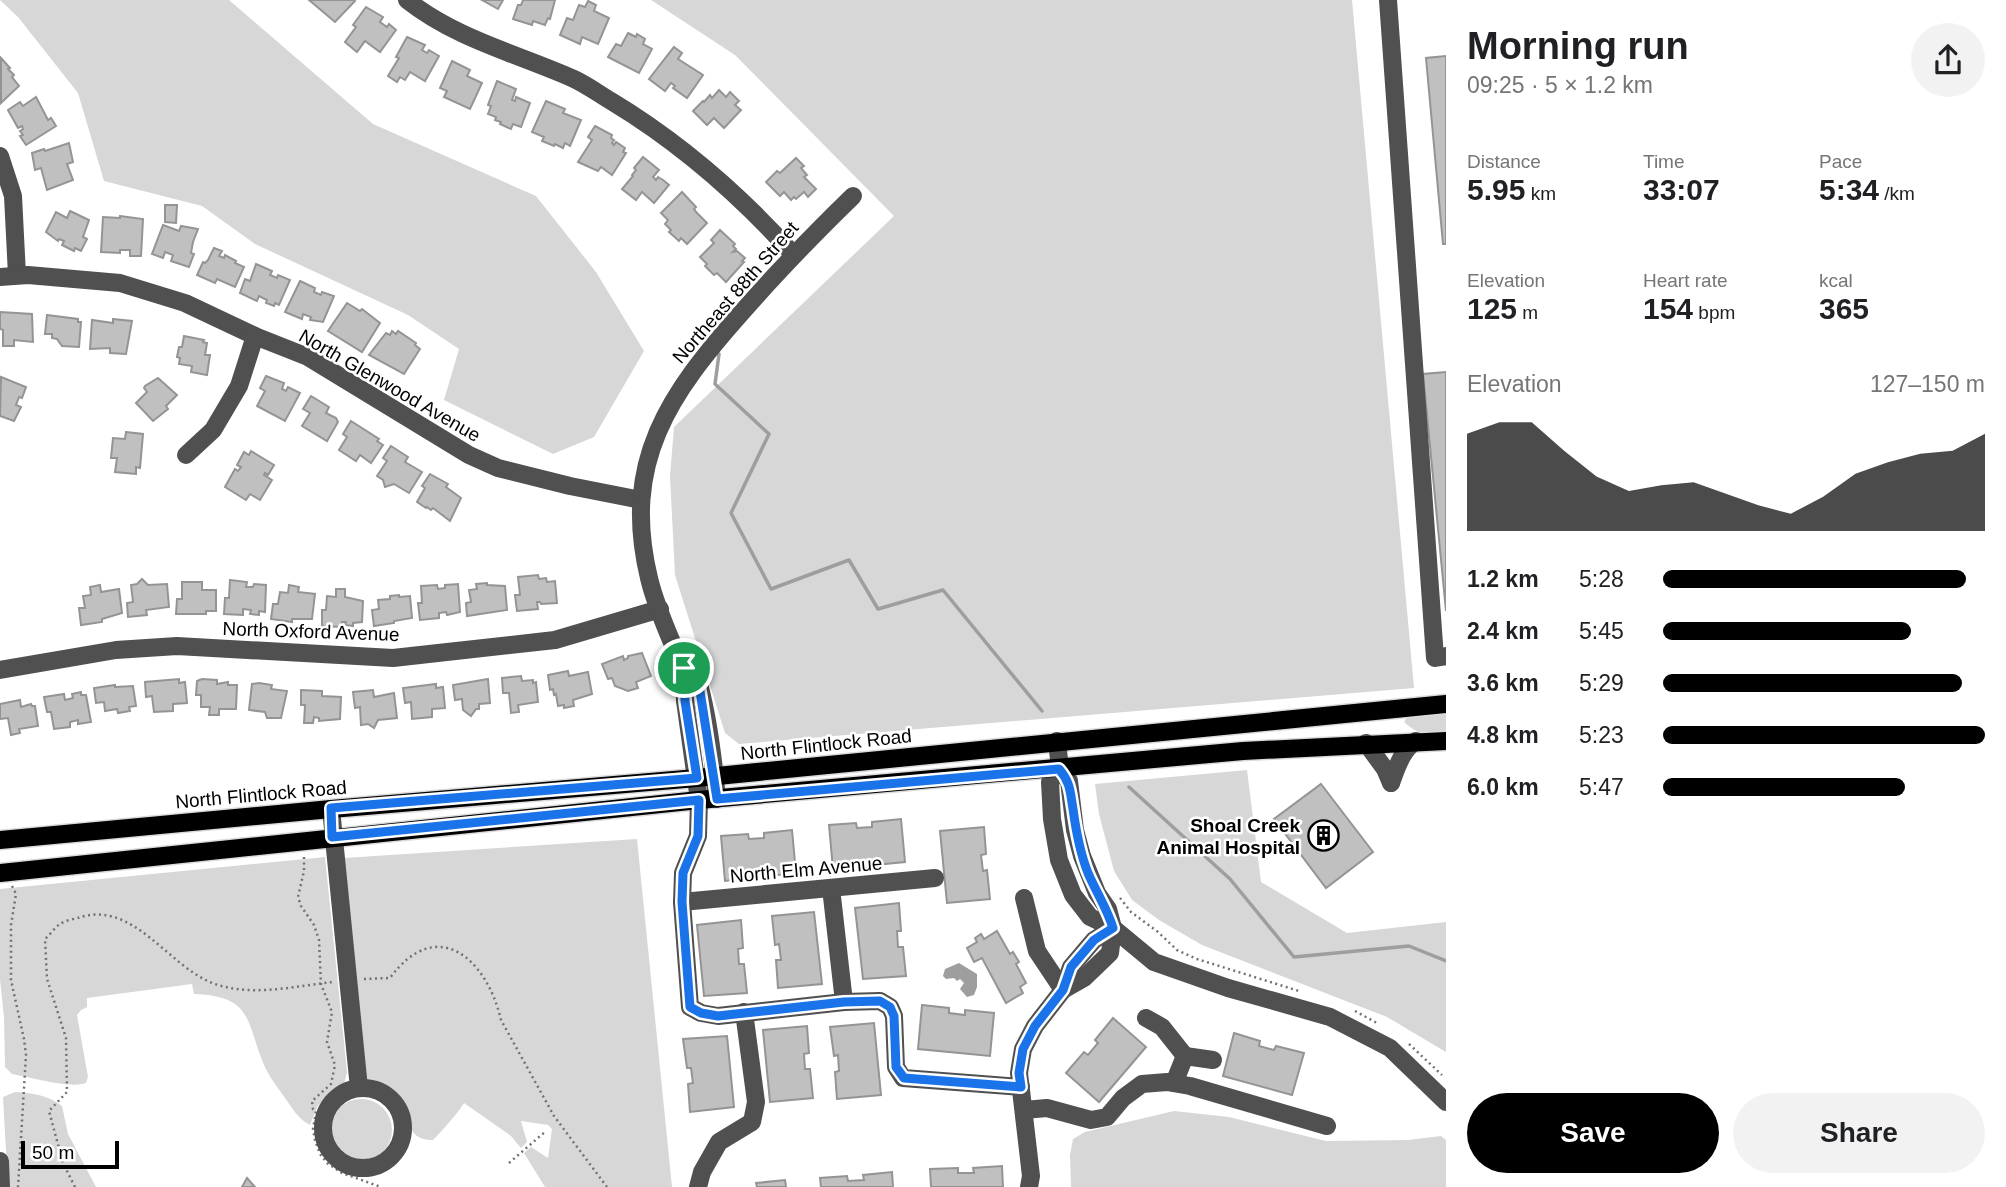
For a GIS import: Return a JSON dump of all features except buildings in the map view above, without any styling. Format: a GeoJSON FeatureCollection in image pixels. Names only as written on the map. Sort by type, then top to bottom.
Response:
{"type":"FeatureCollection","features":[{"type":"Feature","properties":{"kind":"main road","name":"North Flintlock Road"},"geometry":{"type":"LineString","coordinates":[[0,840],[331,808],[706,777],[1446,704]]}},
{"type":"Feature","properties":{"kind":"main road"},"geometry":{"type":"LineString","coordinates":[[1382,710],[1385,743]]}},
{"type":"Feature","properties":{"kind":"main road"},"geometry":{"type":"LineString","coordinates":[[5,878],[332,837],[708,799],[1243,751],[1446,741]]}},
{"type":"Feature","properties":{"kind":"street"},"geometry":{"type":"LineString","coordinates":[[407,0],[461,34],[576,80],[641,119],[713,174],[793,254]]}},
{"type":"Feature","properties":{"kind":"street"},"geometry":{"type":"LineString","coordinates":[[1388,0],[1435,657],[1446,656]]}},
{"type":"Feature","properties":{"kind":"street"},"geometry":{"type":"LineString","coordinates":[[0,156],[13,196],[8,276]]}},
{"type":"Feature","properties":{"kind":"street","name":"Northeast 88th Street"},"geometry":{"type":"LineString","coordinates":[[744,1012],[718,1016],[701,1013],[690,1007],[682,902],[683,873],[698,836],[708,799],[699,685],[684,668],[649,580],[642,542],[641,500],[646,465],[658,426],[677,392],[701,358],[793,254],[853,195]]}},
{"type":"Feature","properties":{"kind":"street","name":"North Glenwood Avenue"},"geometry":{"type":"LineString","coordinates":[[8,276],[120,283],[186,303],[255,337],[307,357],[469,455],[498,468],[544,481],[641,500]]}},
{"type":"Feature","properties":{"kind":"street"},"geometry":{"type":"LineString","coordinates":[[186,455],[212,430],[239,386],[255,337]]}},
{"type":"Feature","properties":{"kind":"street","name":"North Oxford Avenue"},"geometry":{"type":"LineString","coordinates":[[0,670],[116,650],[177,646],[393,658],[555,640],[660,610]]}},
{"type":"Feature","properties":{"kind":"street"},"geometry":{"type":"LineString","coordinates":[[1029,1187],[1031,1176],[1019,1073],[1023,1049],[1035,1026],[1063,990],[1084,978],[1110,953],[1113,928],[1108,909],[1097,892],[1082,856],[1075,830],[1069,781],[1059,769],[1058,741]]}},
{"type":"Feature","properties":{"kind":"street"},"geometry":{"type":"LineString","coordinates":[[1366,743],[1385,769],[1391,783],[1401,757],[1409,745],[1416,741]]}},
{"type":"Feature","properties":{"kind":"street"},"geometry":{"type":"LineString","coordinates":[[331,808],[359,1088]]}},
{"type":"Feature","properties":{"kind":"street","name":"North Elm Avenue"},"geometry":{"type":"LineString","coordinates":[[682,902],[935,878]]}},
{"type":"Feature","properties":{"kind":"street"},"geometry":{"type":"LineString","coordinates":[[831,888],[844,1002]]}},
{"type":"Feature","properties":{"kind":"street"},"geometry":{"type":"LineString","coordinates":[[1024,898],[1037,951],[1063,990]]}},
{"type":"Feature","properties":{"kind":"street"},"geometry":{"type":"LineString","coordinates":[[1113,928],[1154,962],[1228,988],[1331,1017],[1390,1048],[1446,1102]]}},
{"type":"Feature","properties":{"kind":"street"},"geometry":{"type":"LineString","coordinates":[[698,1187],[702,1172],[719,1142],[752,1122],[756,1102],[744,1012],[880,1001],[890,1007],[894,1016],[896,1067],[904,1078],[1021,1087]]}},
{"type":"Feature","properties":{"kind":"street"},"geometry":{"type":"LineString","coordinates":[[1146,1018],[1162,1027],[1175,1040],[1185,1056],[1213,1060]]}},
{"type":"Feature","properties":{"kind":"street"},"geometry":{"type":"LineString","coordinates":[[1174,1083],[1185,1056]]}},
{"type":"Feature","properties":{"kind":"street"},"geometry":{"type":"LineString","coordinates":[[1024,1110],[1047,1108],[1091,1120],[1107,1116],[1142,1084],[1174,1083],[1327,1126]]}},
{"type":"Feature","properties":{"kind":"street"},"geometry":{"type":"LineString","coordinates":[[359,1088],[379,1091],[390,1098],[403,1122],[403,1135],[390,1158],[379,1165],[366,1168],[341,1162],[331,1153],[323,1134],[324,1115],[331,1103],[341,1094],[359,1088]]}},
{"type":"Feature","properties":{"kind":"street"},"geometry":{"type":"LineString","coordinates":[[0,1161],[1,1187]]}},
{"type":"Feature","properties":{"kind":"path"},"geometry":{"type":"LineString","coordinates":[[303,854],[304,870],[298,897],[319,940],[321,984],[332,1017],[326,1037],[335,1072],[328,1088],[312,1101],[316,1111],[313,1129],[315,1140],[320,1154],[336,1170],[381,1187]]}},
{"type":"Feature","properties":{"kind":"path"},"geometry":{"type":"LineString","coordinates":[[5,878],[16,894],[11,925],[10,980],[26,1055],[18,1187]]}},
{"type":"Feature","properties":{"kind":"path"},"geometry":{"type":"LineString","coordinates":[[1114,890],[1131,912],[1177,950],[1197,960],[1300,991]]}},
{"type":"Feature","properties":{"kind":"path"},"geometry":{"type":"LineString","coordinates":[[75,1187],[64,1163],[49,1111],[67,1092],[66,1038],[47,979],[45,939],[61,923],[89,915],[116,916],[137,928],[186,969],[216,985],[253,990],[290,989],[338,982]]}},
{"type":"Feature","properties":{"kind":"path"},"geometry":{"type":"LineString","coordinates":[[357,979],[390,978],[407,958],[428,947],[453,948],[478,967],[497,1005],[501,1020],[554,1116],[607,1187]]}},
{"type":"Feature","properties":{"kind":"path"},"geometry":{"type":"LineString","coordinates":[[1350,1009],[1382,1026]]}},
{"type":"Feature","properties":{"kind":"path"},"geometry":{"type":"LineString","coordinates":[[1402,1039],[1446,1080]]}},
{"type":"Feature","properties":{"kind":"path"},"geometry":{"type":"LineString","coordinates":[[509,1163],[546,1131]]}},
{"type":"Feature","properties":{"kind":"shaded area"},"geometry":{"type":"Polygon","coordinates":[[[0,0],[229,0],[373,124],[536,196],[596,272],[644,351],[594,437],[553,454],[444,400],[459,349],[408,315],[255,244],[202,206],[104,181],[78,93],[18,17],[0,0]]]}},
{"type":"Feature","properties":{"kind":"shaded area"},"geometry":{"type":"Polygon","coordinates":[[[651,0],[1352,0],[1414,688],[739,744],[725,733],[675,575],[670,476],[674,427],[894,216],[735,55],[651,0]]]}},
{"type":"Feature","properties":{"kind":"shaded area"},"geometry":{"type":"Polygon","coordinates":[[[1446,712],[1446,734],[1424,733],[1414,730],[1404,722],[1408,716],[1446,712]]]}},
{"type":"Feature","properties":{"kind":"shaded area"},"geometry":{"type":"Polygon","coordinates":[[[1247,770],[1261,882],[1347,933],[1446,922],[1446,1052],[1387,1017],[1202,945],[1159,920],[1132,900],[1114,871],[1099,814],[1095,784],[1247,770]]]}},
{"type":"Feature","properties":{"kind":"shaded area"},"geometry":{"type":"Polygon","coordinates":[[[637,839],[672,1187],[545,1187],[524,1153],[531,1147],[548,1158],[552,1129],[548,1125],[521,1121],[527,1142],[521,1148],[511,1136],[464,1103],[433,1140],[417,1136],[395,1097],[366,1080],[344,858],[637,839]]]}},
{"type":"Feature","properties":{"kind":"shaded area"},"geometry":{"type":"Polygon","coordinates":[[[325,857],[347,1072],[344,1084],[329,1093],[317,1107],[310,1125],[296,1113],[271,1078],[251,1027],[239,1007],[214,996],[194,994],[192,984],[87,998],[87,1007],[77,1015],[88,1077],[86,1083],[70,1085],[50,1082],[12,1074],[5,1067],[0,979],[0,889],[325,857]]]}},
{"type":"Feature","properties":{"kind":"shaded area"},"geometry":{"type":"Polygon","coordinates":[[[959,963],[977,974],[974,995],[967,997],[960,989],[964,983],[960,979],[957,981],[943,976],[945,969],[959,963]]]}},
{"type":"Feature","properties":{"kind":"shaded area"},"geometry":{"type":"Polygon","coordinates":[[[15,1092],[40,1095],[62,1106],[68,1134],[96,1187],[8,1187],[3,1097],[15,1092]]]}},
{"type":"Feature","properties":{"kind":"shaded area"},"geometry":{"type":"Polygon","coordinates":[[[361,1099],[373,1101],[383,1108],[390,1118],[390,1142],[383,1152],[373,1159],[361,1161],[349,1159],[339,1152],[332,1142],[330,1130],[332,1118],[339,1108],[349,1101],[361,1099]]]}},
{"type":"Feature","properties":{"kind":"shaded area"},"geometry":{"type":"Polygon","coordinates":[[[1174,1111],[1229,1117],[1326,1141],[1408,1140],[1441,1136],[1446,1140],[1446,1187],[1071,1187],[1070,1155],[1073,1139],[1085,1132],[1174,1111]]]}},
{"type":"Feature","properties":{"kind":"waterway"},"geometry":{"type":"LineString","coordinates":[[719,354],[715,384],[769,434],[731,513],[771,589],[849,560],[878,609],[943,590],[1042,711]]}},
{"type":"Feature","properties":{"kind":"waterway"},"geometry":{"type":"LineString","coordinates":[[1129,787],[1230,879],[1294,957],[1409,946],[1446,961]]}},
{"type":"Feature","properties":{"kind":"place","name":"Shoal Creek Animal Hospital"},"geometry":{"type":"Point","coordinates":[1323,836]}},
{"type":"Feature","properties":{"kind":"route"},"geometry":{"type":"LineString","coordinates":[[684,668],[699,685],[717,799],[1059,769],[1069,781],[1075,830],[1082,856],[1097,892],[1108,909],[1113,928],[1094,940],[1071,967],[1063,990],[1035,1026],[1023,1049],[1019,1073],[1021,1087],[904,1078],[896,1067],[894,1016],[890,1007],[880,1001],[844,1002],[718,1016],[701,1013],[690,1007],[682,902],[683,873],[698,836],[699,800],[332,837],[331,808],[697,778],[685,701],[684,668]]}}]}
